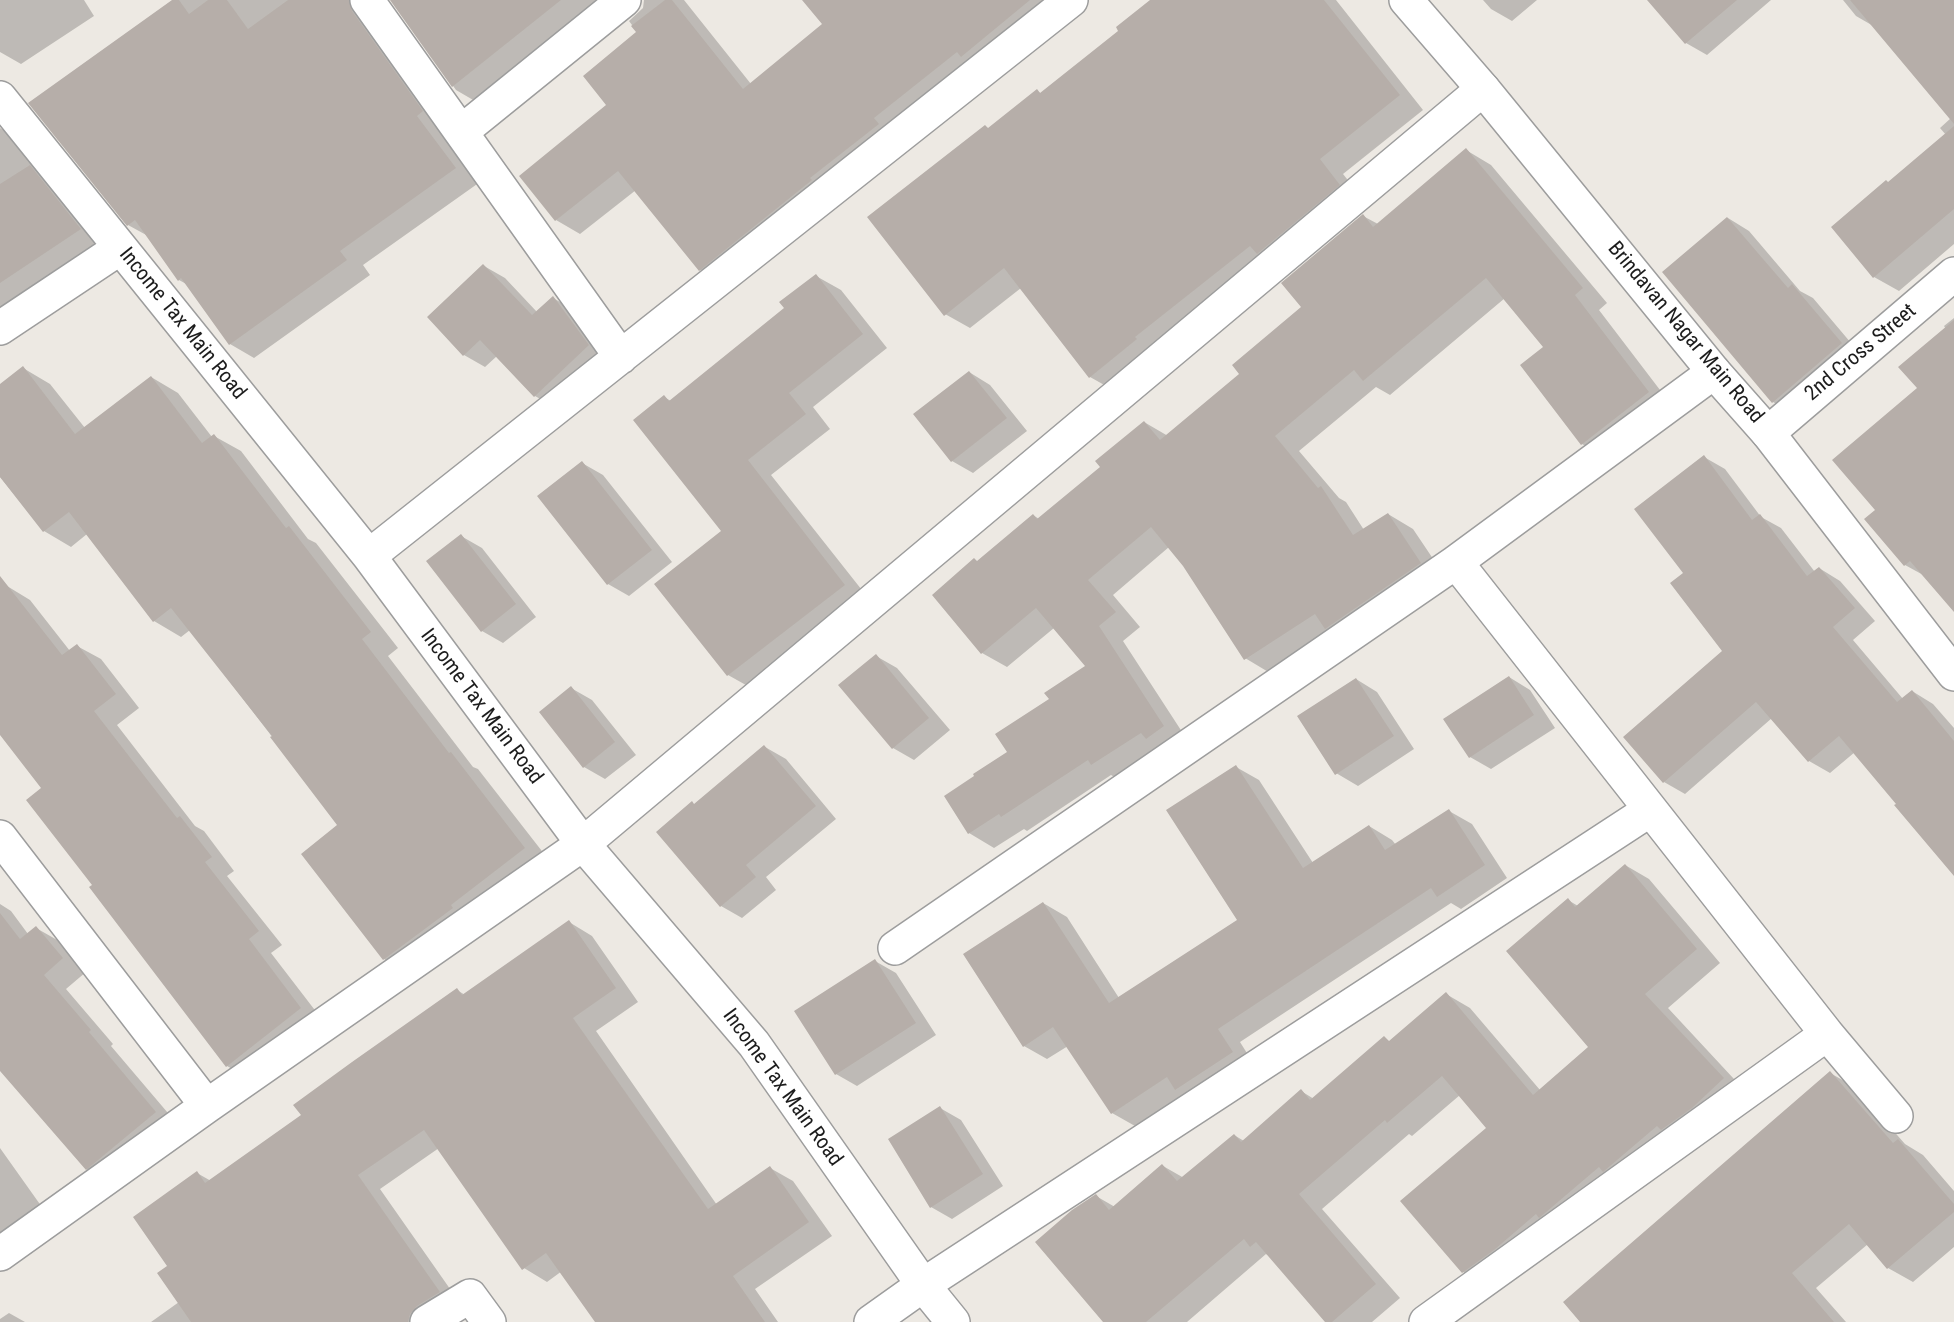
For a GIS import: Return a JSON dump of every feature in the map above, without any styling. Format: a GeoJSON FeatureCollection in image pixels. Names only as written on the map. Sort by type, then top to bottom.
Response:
{"type":"FeatureCollection","features":[{"type":"Feature","properties":{"kind":"street"},"geometry":{"type":"LineString","coordinates":[[367,0],[621,357]]}},
{"type":"Feature","properties":{"kind":"street"},"geometry":{"type":"LineString","coordinates":[[461,132],[624,0]]}},
{"type":"Feature","properties":{"kind":"street"},"geometry":{"type":"LineString","coordinates":[[369,556],[1071,0]]}},
{"type":"Feature","properties":{"kind":"street","name":"Brindavan Nagar Main Road"},"geometry":{"type":"LineString","coordinates":[[1406,0],[1483,89],[1714,372],[1768,433],[1954,674]]}},
{"type":"Feature","properties":{"kind":"street"},"geometry":{"type":"LineString","coordinates":[[0,1254],[207,1106],[583,844],[1483,89]]}},
{"type":"Feature","properties":{"kind":"street","name":"Income Tax Main Road"},"geometry":{"type":"LineString","coordinates":[[0,98],[369,556],[583,844],[754,1044],[923,1286],[953,1322]]}},
{"type":"Feature","properties":{"kind":"street"},"geometry":{"type":"LineString","coordinates":[[0,328],[120,248]]}},
{"type":"Feature","properties":{"kind":"street","name":"2nd Cross Street"},"geometry":{"type":"LineString","coordinates":[[1768,433],[1954,274]]}},
{"type":"Feature","properties":{"kind":"street"},"geometry":{"type":"LineString","coordinates":[[895,948],[1456,562],[1714,372]]}},
{"type":"Feature","properties":{"kind":"street"},"geometry":{"type":"LineString","coordinates":[[1456,562],[1827,1034],[1896,1116]]}},
{"type":"Feature","properties":{"kind":"street"},"geometry":{"type":"LineString","coordinates":[[871,1322],[1650,810]]}},
{"type":"Feature","properties":{"kind":"street"},"geometry":{"type":"LineString","coordinates":[[0,837],[207,1106]]}},
{"type":"Feature","properties":{"kind":"street"},"geometry":{"type":"LineString","coordinates":[[1426,1322],[1827,1034]]}},
{"type":"Feature","properties":{"kind":"street"},"geometry":{"type":"LineString","coordinates":[[427,1322],[470,1296],[489,1322]]}},
{"type":"Feature","properties":{"kind":"building"},"geometry":{"type":"Polygon","coordinates":[[[172,0],[179,0],[189,14],[208,0],[227,0],[248,29],[288,0],[349,0],[352,11],[423,111],[417,116],[456,168],[340,251],[347,260],[229,345],[181,278],[178,281],[135,220],[127,226],[28,103],[172,0]]]}},
{"type":"Feature","properties":{"kind":"building"},"geometry":{"type":"Polygon","coordinates":[[[390,0],[561,0],[452,87],[390,0]]]}},
{"type":"Feature","properties":{"kind":"building"},"geometry":{"type":"Polygon","coordinates":[[[665,0],[672,0],[743,89],[822,24],[802,0],[1030,0],[961,57],[957,52],[874,118],[879,124],[810,178],[812,180],[699,271],[618,171],[555,221],[519,176],[606,105],[583,76],[636,32],[631,26],[665,0]]]}},
{"type":"Feature","properties":{"kind":"building"},"geometry":{"type":"Polygon","coordinates":[[[1150,0],[1324,0],[1400,95],[1320,159],[1340,185],[1257,254],[1250,246],[1135,337],[1137,339],[1089,378],[1004,268],[944,316],[867,217],[985,125],[988,128],[1037,89],[1040,93],[1118,31],[1116,27],[1150,0]]]}},
{"type":"Feature","properties":{"kind":"building"},"geometry":{"type":"Polygon","coordinates":[[[1647,0],[1737,0],[1685,44],[1647,0]]]}},
{"type":"Feature","properties":{"kind":"building"},"geometry":{"type":"Polygon","coordinates":[[[1850,0],[1954,0],[1954,124],[1850,0]]]}},
{"type":"Feature","properties":{"kind":"building"},"geometry":{"type":"Polygon","coordinates":[[[1954,126],[1954,209],[1873,278],[1831,227],[1954,126]]]}},
{"type":"Feature","properties":{"kind":"building"},"geometry":{"type":"Polygon","coordinates":[[[1466,148],[1583,288],[1575,295],[1649,392],[1581,445],[1520,365],[1543,347],[1486,278],[1363,381],[1354,370],[1275,436],[1318,488],[1321,486],[1353,535],[1388,513],[1421,563],[1325,629],[1315,614],[1244,660],[1183,566],[1151,527],[1088,580],[1116,612],[1099,626],[1164,726],[1146,739],[1141,733],[1091,765],[1088,760],[1001,817],[999,814],[968,834],[944,796],[1007,752],[995,734],[1049,699],[1044,693],[1085,666],[1036,608],[981,654],[932,595],[974,558],[977,561],[1033,514],[1037,519],[1100,467],[1095,461],[1144,421],[1160,440],[1239,374],[1232,365],[1301,307],[1281,283],[1363,214],[1373,227],[1466,148]]]}},
{"type":"Feature","properties":{"kind":"building"},"geometry":{"type":"Polygon","coordinates":[[[30,165],[81,229],[0,283],[0,184],[30,165]]]}},
{"type":"Feature","properties":{"kind":"building"},"geometry":{"type":"Polygon","coordinates":[[[1727,217],[1788,288],[1792,284],[1842,343],[1772,403],[1662,272],[1727,217]]]}},
{"type":"Feature","properties":{"kind":"building"},"geometry":{"type":"Polygon","coordinates":[[[483,264],[532,315],[553,296],[589,345],[534,397],[480,340],[463,356],[427,317],[483,264]]]}},
{"type":"Feature","properties":{"kind":"building"},"geometry":{"type":"Polygon","coordinates":[[[816,274],[863,334],[789,393],[806,414],[748,460],[845,585],[727,676],[654,584],[721,531],[633,420],[664,395],[669,401],[784,308],[779,302],[816,274]]]}},
{"type":"Feature","properties":{"kind":"building"},"geometry":{"type":"Polygon","coordinates":[[[1954,320],[1954,612],[1910,561],[1904,566],[1864,519],[1875,510],[1832,460],[1917,388],[1898,367],[1954,320]]]}},
{"type":"Feature","properties":{"kind":"building"},"geometry":{"type":"Polygon","coordinates":[[[23,366],[75,434],[151,376],[202,443],[214,434],[286,528],[289,526],[371,632],[362,639],[525,848],[451,905],[453,908],[383,960],[301,854],[337,825],[270,737],[272,736],[171,608],[153,622],[69,512],[43,532],[0,477],[0,384],[23,366]]]}},
{"type":"Feature","properties":{"kind":"building"},"geometry":{"type":"Polygon","coordinates":[[[969,371],[1007,418],[951,462],[913,414],[969,371]]]}},
{"type":"Feature","properties":{"kind":"building"},"geometry":{"type":"Polygon","coordinates":[[[1704,455],[1752,520],[1760,514],[1807,576],[1819,567],[1855,608],[1833,627],[1897,702],[1912,690],[1954,741],[1954,876],[1839,736],[1808,762],[1756,702],[1663,783],[1623,737],[1722,651],[1670,583],[1683,573],[1634,509],[1704,455]]]}},
{"type":"Feature","properties":{"kind":"building"},"geometry":{"type":"Polygon","coordinates":[[[582,461],[652,550],[607,585],[537,496],[582,461]]]}},
{"type":"Feature","properties":{"kind":"building"},"geometry":{"type":"Polygon","coordinates":[[[461,534],[516,604],[481,632],[426,561],[461,534]]]}},
{"type":"Feature","properties":{"kind":"building"},"geometry":{"type":"Polygon","coordinates":[[[0,576],[62,655],[77,644],[116,694],[94,711],[177,818],[180,816],[212,857],[205,862],[259,931],[249,939],[301,1008],[226,1067],[89,887],[92,885],[26,800],[41,788],[0,735],[0,576]]]}},
{"type":"Feature","properties":{"kind":"building"},"geometry":{"type":"Polygon","coordinates":[[[876,654],[929,718],[892,749],[838,685],[876,654]]]}},
{"type":"Feature","properties":{"kind":"building"},"geometry":{"type":"Polygon","coordinates":[[[1509,676],[1534,715],[1469,758],[1443,719],[1509,676]]]}},
{"type":"Feature","properties":{"kind":"building"},"geometry":{"type":"Polygon","coordinates":[[[1356,678],[1394,736],[1335,775],[1297,716],[1356,678]]]}},
{"type":"Feature","properties":{"kind":"building"},"geometry":{"type":"Polygon","coordinates":[[[571,686],[615,742],[583,768],[539,712],[571,686]]]}},
{"type":"Feature","properties":{"kind":"building"},"geometry":{"type":"Polygon","coordinates":[[[764,745],[816,806],[746,865],[756,877],[720,907],[656,832],[692,801],[694,804],[764,745]]]}},
{"type":"Feature","properties":{"kind":"building"},"geometry":{"type":"Polygon","coordinates":[[[1236,765],[1303,868],[1369,825],[1385,850],[1449,809],[1485,865],[1437,897],[1431,888],[1218,1029],[1233,1052],[1175,1090],[1167,1077],[1111,1114],[1053,1027],[1023,1047],[963,954],[1043,902],[1109,1003],[1237,920],[1166,810],[1236,765]]]}},
{"type":"Feature","properties":{"kind":"building"},"geometry":{"type":"Polygon","coordinates":[[[1625,864],[1697,949],[1645,994],[1724,1078],[1692,1108],[1661,1130],[1657,1126],[1603,1172],[1599,1167],[1539,1218],[1536,1214],[1494,1250],[1462,1273],[1400,1201],[1486,1128],[1442,1076],[1387,1123],[1385,1120],[1299,1194],[1376,1284],[1332,1322],[1325,1322],[1256,1242],[1250,1247],[1244,1239],[1146,1322],[1103,1322],[1035,1242],[1072,1210],[1096,1194],[1109,1210],[1162,1164],[1177,1181],[1234,1134],[1241,1142],[1301,1089],[1310,1100],[1384,1036],[1389,1041],[1446,992],[1533,1095],[1588,1047],[1506,951],[1568,898],[1575,907],[1625,864]]]}},
{"type":"Feature","properties":{"kind":"building"},"geometry":{"type":"Polygon","coordinates":[[[0,913],[20,939],[36,926],[63,958],[44,975],[156,1112],[86,1170],[0,1071],[0,913]]]}},
{"type":"Feature","properties":{"kind":"building"},"geometry":{"type":"Polygon","coordinates":[[[569,920],[616,988],[573,1018],[708,1209],[770,1166],[809,1222],[733,1276],[765,1322],[595,1322],[546,1253],[522,1270],[424,1130],[358,1175],[440,1292],[417,1306],[410,1314],[408,1322],[191,1322],[157,1273],[167,1266],[133,1217],[197,1171],[205,1183],[301,1115],[293,1105],[352,1062],[457,988],[462,995],[569,920]]]}},
{"type":"Feature","properties":{"kind":"building"},"geometry":{"type":"Polygon","coordinates":[[[875,959],[916,1023],[835,1075],[794,1011],[875,959]]]}},
{"type":"Feature","properties":{"kind":"building"},"geometry":{"type":"Polygon","coordinates":[[[1830,1071],[1893,1143],[1898,1139],[1954,1204],[1954,1212],[1887,1269],[1849,1224],[1792,1273],[1834,1322],[1580,1322],[1563,1302],[1830,1071]]]}},
{"type":"Feature","properties":{"kind":"building"},"geometry":{"type":"Polygon","coordinates":[[[940,1106],[983,1174],[930,1208],[888,1139],[940,1106]]]}}]}
